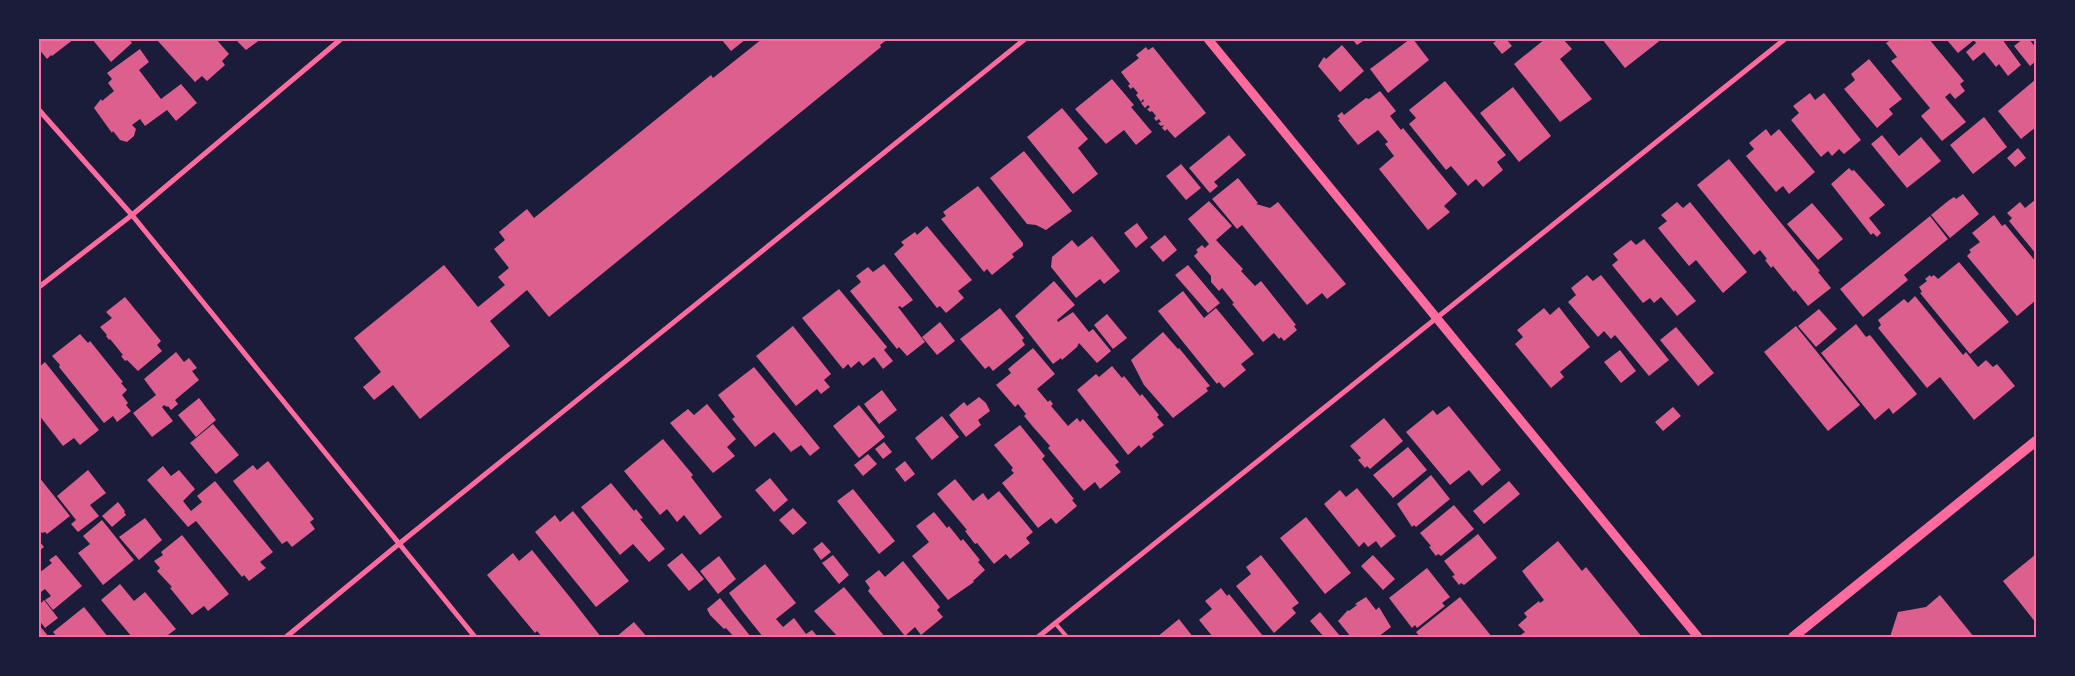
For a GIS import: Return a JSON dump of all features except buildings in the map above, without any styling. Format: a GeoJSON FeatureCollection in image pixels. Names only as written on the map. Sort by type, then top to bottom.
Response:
{"type":"FeatureCollection","features":[{"type":"Feature","properties":{"kind":"main road"},"geometry":{"type":"LineString","coordinates":[[1792,637],[2036,441]]}},
{"type":"Feature","properties":{"kind":"street"},"geometry":{"type":"LineString","coordinates":[[39,287],[132,216],[341,39]]}},
{"type":"Feature","properties":{"kind":"street"},"geometry":{"type":"LineString","coordinates":[[286,637],[1025,39]]}},
{"type":"Feature","properties":{"kind":"street"},"geometry":{"type":"LineString","coordinates":[[1208,39],[1698,637]]}},
{"type":"Feature","properties":{"kind":"street"},"geometry":{"type":"LineString","coordinates":[[1038,637],[1785,39]]}},
{"type":"Feature","properties":{"kind":"street"},"geometry":{"type":"LineString","coordinates":[[39,110],[132,216],[475,637]]}},
{"type":"Feature","properties":{"kind":"lane"},"geometry":{"type":"LineString","coordinates":[[1055,623],[1066,637]]}}]}
